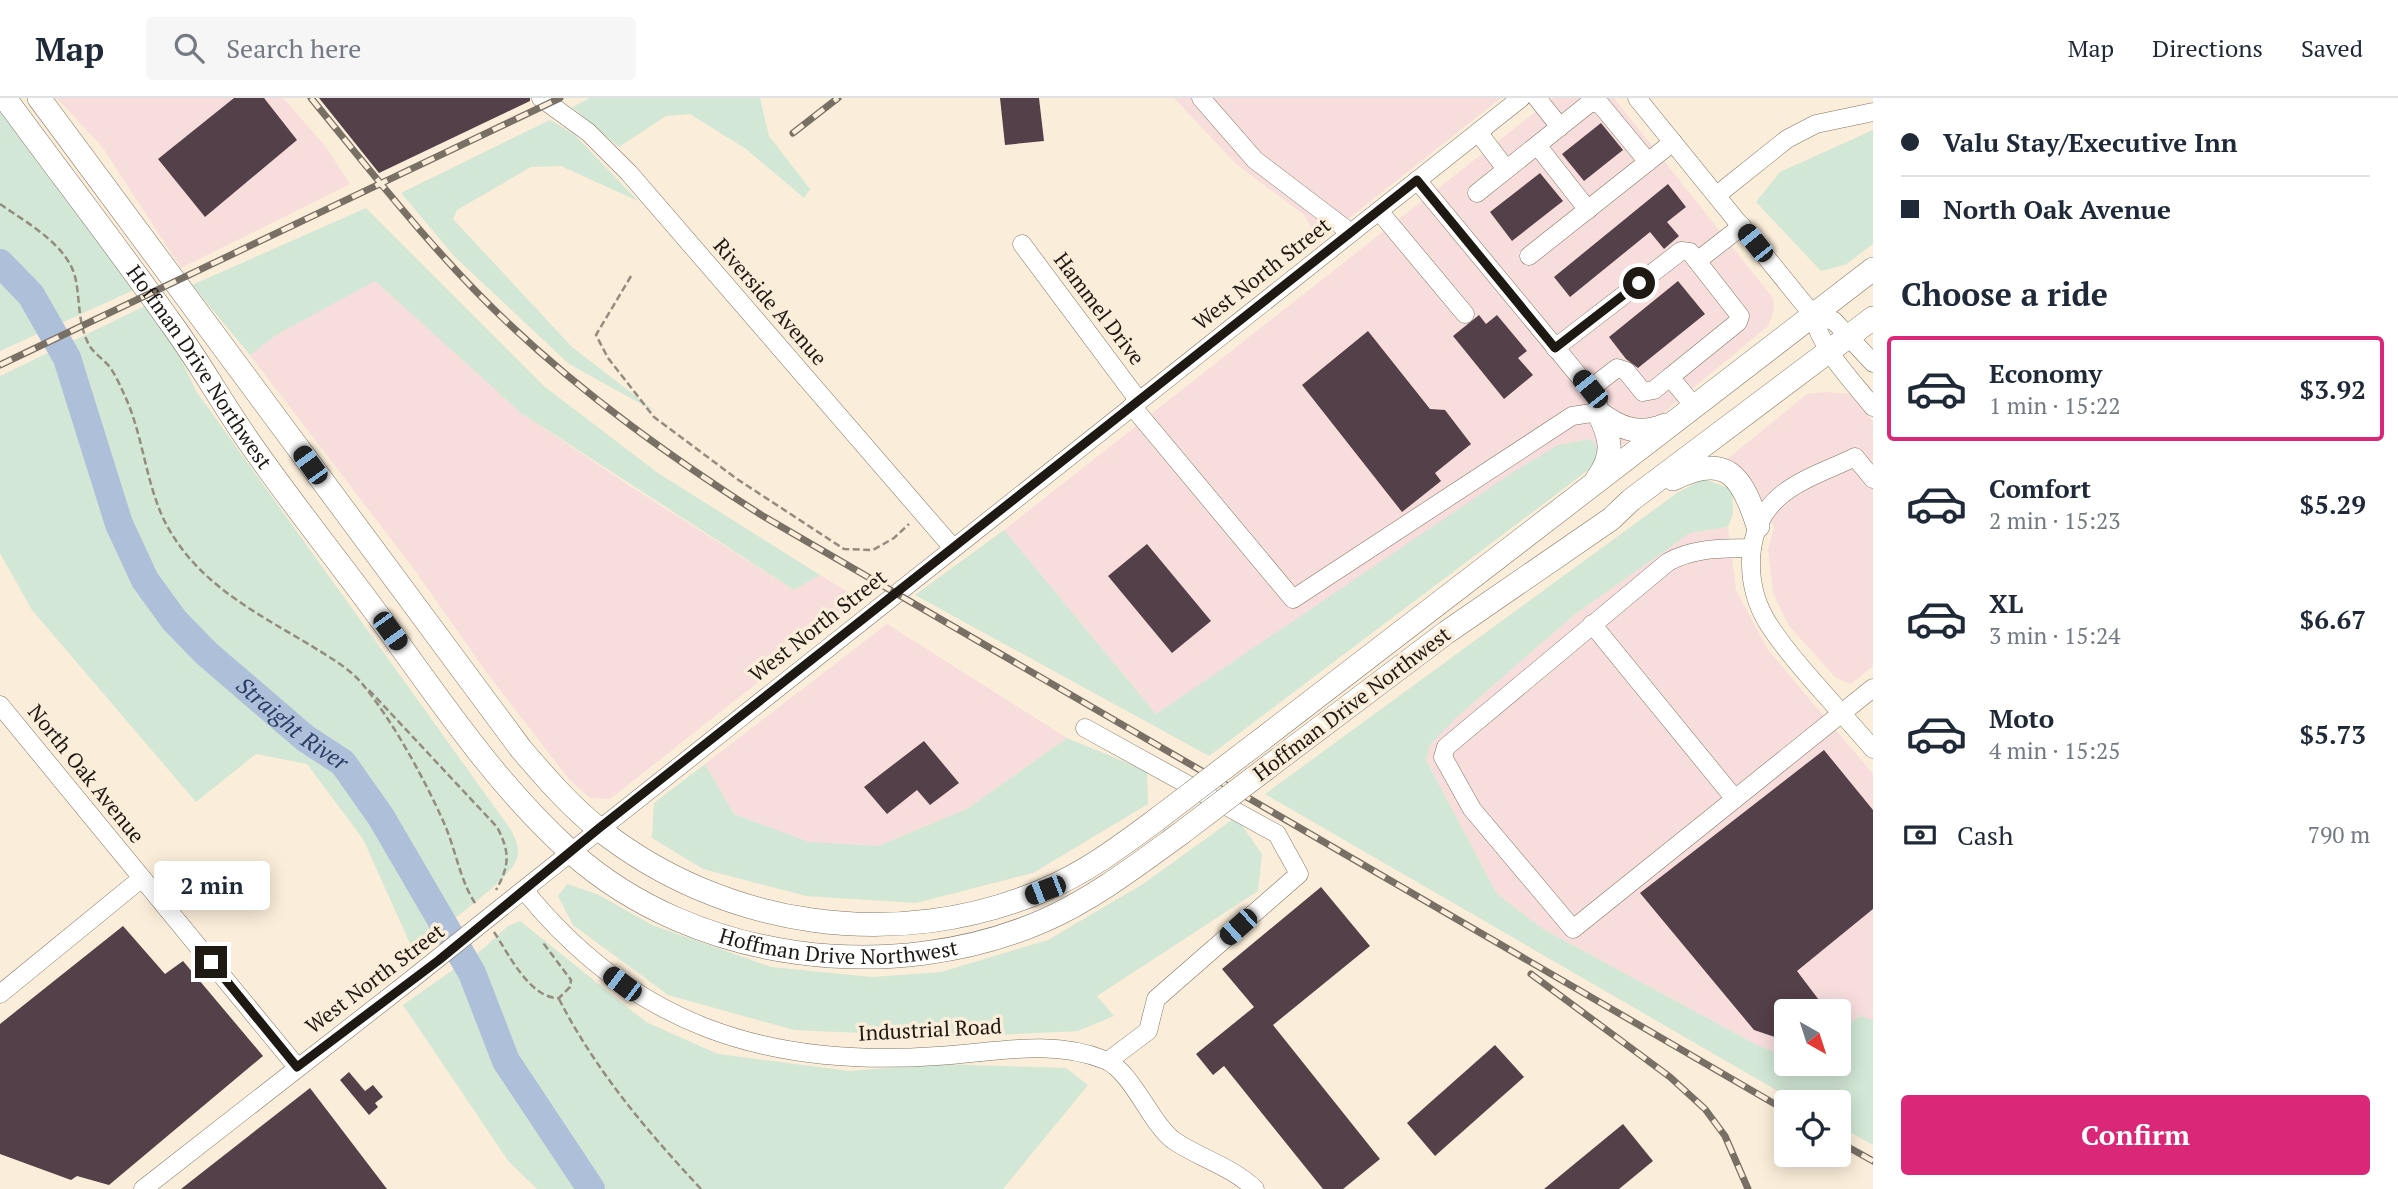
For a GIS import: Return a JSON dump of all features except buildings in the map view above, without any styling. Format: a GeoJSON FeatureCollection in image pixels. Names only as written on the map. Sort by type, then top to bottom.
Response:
{"type":"FeatureCollection","features":[{"type":"Feature","properties":{"kind":"main road","name":"Hoffman Drive Northwest"},"geometry":{"type":"LineString","coordinates":[[5,98],[171,322],[264,463],[479,754],[510,791],[571,852],[640,900],[728,937],[792,952],[843,957],[890,956],[972,944],[1041,922],[1107,886],[1447,632],[1611,519],[1642,492],[1873,318]]}},
{"type":"Feature","properties":{"kind":"main road","name":"Hoffman Drive Northwest"},"geometry":{"type":"LineString","coordinates":[[39,98],[521,749],[598,829],[662,872],[741,905],[814,922],[889,925],[967,916],[1033,894],[1097,862],[1261,740],[1873,269]]}},
{"type":"Feature","properties":{"kind":"main road"},"geometry":{"type":"LineString","coordinates":[[1598,412],[1613,423],[1637,431],[1650,432],[1675,421]]}},
{"type":"Feature","properties":{"kind":"main road"},"geometry":{"type":"LineString","coordinates":[[1590,488],[1610,455],[1611,442],[1598,412]]}},
{"type":"Feature","properties":{"kind":"main road"},"geometry":{"type":"LineString","coordinates":[[1611,519],[1675,478],[1699,468],[1715,466],[1738,479],[1746,490],[1755,537]]}},
{"type":"Feature","properties":{"kind":"street","name":"Riverside Avenue"},"geometry":{"type":"LineString","coordinates":[[541,98],[588,132],[629,173],[953,548]]}},
{"type":"Feature","properties":{"kind":"street"},"geometry":{"type":"LineString","coordinates":[[1201,98],[1255,160],[1351,233]]}},
{"type":"Feature","properties":{"kind":"street","name":"West North Street"},"geometry":{"type":"LineString","coordinates":[[143,1189],[412,979],[1521,98]]}},
{"type":"Feature","properties":{"kind":"street"},"geometry":{"type":"LineString","coordinates":[[1536,98],[1560,127]]}},
{"type":"Feature","properties":{"kind":"street"},"geometry":{"type":"LineString","coordinates":[[1637,98],[1813,315],[1817,332],[1829,352],[1873,407]]}},
{"type":"Feature","properties":{"kind":"street"},"geometry":{"type":"LineString","coordinates":[[1477,193],[1591,102],[1601,105],[1648,162]]}},
{"type":"Feature","properties":{"kind":"street"},"geometry":{"type":"LineString","coordinates":[[1717,195],[1787,139],[1816,124],[1873,112]]}},
{"type":"Feature","properties":{"kind":"street"},"geometry":{"type":"LineString","coordinates":[[1478,132],[1506,169]]}},
{"type":"Feature","properties":{"kind":"street"},"geometry":{"type":"LineString","coordinates":[[1529,256],[1673,142]]}},
{"type":"Feature","properties":{"kind":"street"},"geometry":{"type":"LineString","coordinates":[[1536,145],[1588,210]]}},
{"type":"Feature","properties":{"kind":"street"},"geometry":{"type":"LineString","coordinates":[[1417,180],[1598,399],[1598,412]]}},
{"type":"Feature","properties":{"kind":"street"},"geometry":{"type":"LineString","coordinates":[[1379,211],[1465,314]]}},
{"type":"Feature","properties":{"kind":"street"},"geometry":{"type":"LineString","coordinates":[[1697,261],[1742,226]]}},
{"type":"Feature","properties":{"kind":"street","name":"Hammel Drive"},"geometry":{"type":"LineString","coordinates":[[1022,244],[1135,403],[1293,599],[1410,526],[1573,416],[1598,412]]}},
{"type":"Feature","properties":{"kind":"street"},"geometry":{"type":"LineString","coordinates":[[1555,348],[1681,251],[1690,251],[1740,316],[1738,322],[1654,390],[1643,392],[1626,370],[1617,368],[1590,389]]}},
{"type":"Feature","properties":{"kind":"street"},"geometry":{"type":"LineString","coordinates":[[1813,315],[1834,321],[1850,335],[1873,363]]}},
{"type":"Feature","properties":{"kind":"street"},"geometry":{"type":"LineString","coordinates":[[1670,377],[1693,406]]}},
{"type":"Feature","properties":{"kind":"street"},"geometry":{"type":"LineString","coordinates":[[1873,479],[1855,457],[1787,490],[1769,507],[1755,537],[1754,588],[1769,625],[1873,749]]}},
{"type":"Feature","properties":{"kind":"street"},"geometry":{"type":"LineString","coordinates":[[1755,537],[1684,553],[1668,562],[1446,747],[1443,757],[1448,769],[1480,820],[1573,929],[1873,688]]}},
{"type":"Feature","properties":{"kind":"street"},"geometry":{"type":"LineString","coordinates":[[1592,624],[1735,799]]}},
{"type":"Feature","properties":{"kind":"street","name":"North Oak Avenue"},"geometry":{"type":"LineString","coordinates":[[0,705],[297,1067]]}},
{"type":"Feature","properties":{"kind":"street"},"geometry":{"type":"LineString","coordinates":[[1085,727],[1277,834],[1299,874],[1156,999],[1148,1031],[1108,1061],[1143,1099],[1172,1139],[1207,1157],[1255,1189]]}},
{"type":"Feature","properties":{"kind":"street"},"geometry":{"type":"LineString","coordinates":[[0,994],[142,878]]}},
{"type":"Feature","properties":{"kind":"street","name":"Industrial Road"},"geometry":{"type":"LineString","coordinates":[[524,890],[574,947],[654,1005],[701,1027],[762,1045],[812,1055],[893,1059],[996,1048],[1045,1048],[1108,1061]]}},
{"type":"Feature","properties":{"kind":"path"},"geometry":{"type":"LineString","coordinates":[[0,204],[64,253],[72,267],[76,281],[78,313],[89,345],[109,367],[124,394],[144,451],[152,487],[165,520],[182,549],[201,571],[240,605],[342,665],[497,827],[508,854],[509,864],[496,890],[502,907]]}},
{"type":"Feature","properties":{"kind":"path"},"geometry":{"type":"LineString","coordinates":[[631,276],[596,335],[608,358],[654,417],[727,472],[844,549],[873,550],[894,538],[921,512]]}},
{"type":"Feature","properties":{"kind":"path"},"geometry":{"type":"LineString","coordinates":[[364,685],[402,746],[443,821],[467,893],[483,915]]}},
{"type":"Feature","properties":{"kind":"path"},"geometry":{"type":"LineString","coordinates":[[555,926],[546,935],[544,944],[571,979],[570,987],[558,998]]}},
{"type":"Feature","properties":{"kind":"path"},"geometry":{"type":"LineString","coordinates":[[491,927],[528,981],[542,994],[558,998],[579,1037],[641,1125],[701,1189]]}},
{"type":"Feature","properties":{"kind":"shaded area"},"geometry":{"type":"Polygon","coordinates":[[[57,98],[283,98],[326,147],[350,184],[181,268],[103,148],[57,98]]]}},
{"type":"Feature","properties":{"kind":"shaded area"},"geometry":{"type":"Polygon","coordinates":[[[1174,98],[1501,98],[1320,241],[1303,214],[1236,164],[1174,98]]]}},
{"type":"Feature","properties":{"kind":"shaded area"},"geometry":{"type":"Polygon","coordinates":[[[1553,98],[1614,98],[1773,298],[1774,310],[1768,326],[1650,424],[1591,468],[1600,450],[1590,439],[1558,445],[1156,714],[1004,530],[1553,98]]]}},
{"type":"Feature","properties":{"kind":"shaded area"},"geometry":{"type":"Polygon","coordinates":[[[374,280],[521,413],[633,488],[794,590],[820,575],[862,600],[610,799],[590,798],[569,779],[487,673],[414,569],[250,355],[276,335],[374,280]]]}},
{"type":"Feature","properties":{"kind":"shaded area"},"geometry":{"type":"Polygon","coordinates":[[[1807,394],[1852,394],[1873,421],[1873,666],[1851,684],[1836,678],[1789,626],[1773,593],[1768,550],[1774,527],[1751,484],[1726,460],[1807,394]]]}},
{"type":"Feature","properties":{"kind":"shaded area"},"geometry":{"type":"Polygon","coordinates":[[[1728,527],[1736,590],[1768,650],[1873,774],[1873,1020],[1860,1016],[1852,1021],[1852,999],[1774,999],[1774,1052],[1543,929],[1497,894],[1426,760],[1430,745],[1457,717],[1574,615],[1690,533],[1728,527]]]}},
{"type":"Feature","properties":{"kind":"shaded area"},"geometry":{"type":"Polygon","coordinates":[[[887,624],[1067,738],[967,809],[878,846],[809,843],[734,814],[705,764],[887,624]]]}},
{"type":"Feature","properties":{"kind":"green space"},"geometry":{"type":"Polygon","coordinates":[[[590,98],[760,98],[769,136],[810,189],[804,198],[746,149],[690,114],[666,116],[619,147],[572,107],[590,98]]]}},
{"type":"Feature","properties":{"kind":"green space"},"geometry":{"type":"Polygon","coordinates":[[[0,111],[136,289],[0,351],[0,111]]]}},
{"type":"Feature","properties":{"kind":"green space"},"geometry":{"type":"Polygon","coordinates":[[[550,120],[574,134],[638,201],[561,166],[531,167],[457,210],[453,219],[572,347],[656,412],[569,364],[455,257],[401,193],[550,120]]]}},
{"type":"Feature","properties":{"kind":"green space"},"geometry":{"type":"Polygon","coordinates":[[[1873,130],[1873,244],[1845,265],[1821,271],[1756,202],[1780,172],[1873,130]]]}},
{"type":"Feature","properties":{"kind":"green space"},"geometry":{"type":"Polygon","coordinates":[[[366,208],[545,387],[658,473],[820,575],[794,590],[521,413],[375,281],[276,335],[250,355],[192,285],[366,208]]]}},
{"type":"Feature","properties":{"kind":"green space"},"geometry":{"type":"Polygon","coordinates":[[[147,305],[175,346],[196,391],[515,838],[517,857],[509,871],[485,894],[413,950],[363,839],[307,764],[256,754],[196,802],[32,610],[0,553],[0,376],[147,305]]]}},
{"type":"Feature","properties":{"kind":"green space"},"geometry":{"type":"Polygon","coordinates":[[[1590,439],[1600,450],[1591,468],[1209,756],[915,595],[1004,530],[1156,714],[1513,472],[1558,445],[1590,439]]]}},
{"type":"Feature","properties":{"kind":"green space"},"geometry":{"type":"Polygon","coordinates":[[[1703,479],[1732,489],[1733,514],[1728,527],[1690,533],[1574,615],[1457,717],[1430,745],[1426,760],[1497,894],[1543,929],[1774,1052],[1774,1076],[1852,1076],[1852,1021],[1860,1016],[1873,1020],[1873,1145],[1851,1133],[1851,1090],[1776,1090],[1265,794],[1677,493],[1703,479]]]}},
{"type":"Feature","properties":{"kind":"green space"},"geometry":{"type":"Polygon","coordinates":[[[1067,738],[1147,771],[1148,804],[1033,873],[916,903],[806,896],[703,869],[652,838],[654,803],[705,764],[734,814],[809,842],[878,846],[967,809],[1067,738]]]}},
{"type":"Feature","properties":{"kind":"green space"},"geometry":{"type":"Polygon","coordinates":[[[1236,817],[1262,854],[1258,891],[1097,996],[1114,1016],[1078,1031],[956,1037],[794,1030],[668,995],[573,925],[558,896],[567,884],[597,894],[652,925],[771,967],[872,977],[941,972],[1048,940],[1143,884],[1236,817]]]}},
{"type":"Feature","properties":{"kind":"green space"},"geometry":{"type":"Polygon","coordinates":[[[520,921],[646,1022],[718,1054],[849,1071],[937,1064],[1066,1068],[1088,1085],[1003,1189],[537,1189],[509,1162],[403,1005],[484,948],[508,926],[520,921]]]}},
{"type":"Feature","properties":{"kind":"waterway","name":"Straight River"},"geometry":{"type":"LineString","coordinates":[[0,263],[31,295],[67,358],[119,524],[145,580],[174,620],[206,653],[305,738],[343,763],[381,817],[472,973],[506,1061],[591,1189]]}},
{"type":"Feature","properties":{"kind":"railway"},"geometry":{"type":"LineString","coordinates":[[311,98],[429,241],[506,321],[598,400],[696,472],[763,516],[1774,1103]]}},
{"type":"Feature","properties":{"kind":"railway"},"geometry":{"type":"LineString","coordinates":[[0,365],[560,98]]}},
{"type":"Feature","properties":{"kind":"railway"},"geometry":{"type":"LineString","coordinates":[[793,133],[838,98]]}},
{"type":"Feature","properties":{"kind":"railway"},"geometry":{"type":"LineString","coordinates":[[1531,974],[1670,1077],[1705,1109],[1725,1136],[1748,1189]]}},
{"type":"Feature","properties":{"kind":"railway"},"geometry":{"type":"LineString","coordinates":[[1851,1149],[1873,1161]]}},
{"type":"Feature","properties":{"kind":"route"},"geometry":{"type":"LineString","coordinates":[[211,962],[297,1067],[439,960],[598,829],[1417,180],[1555,348],[1639,283]]}}]}
